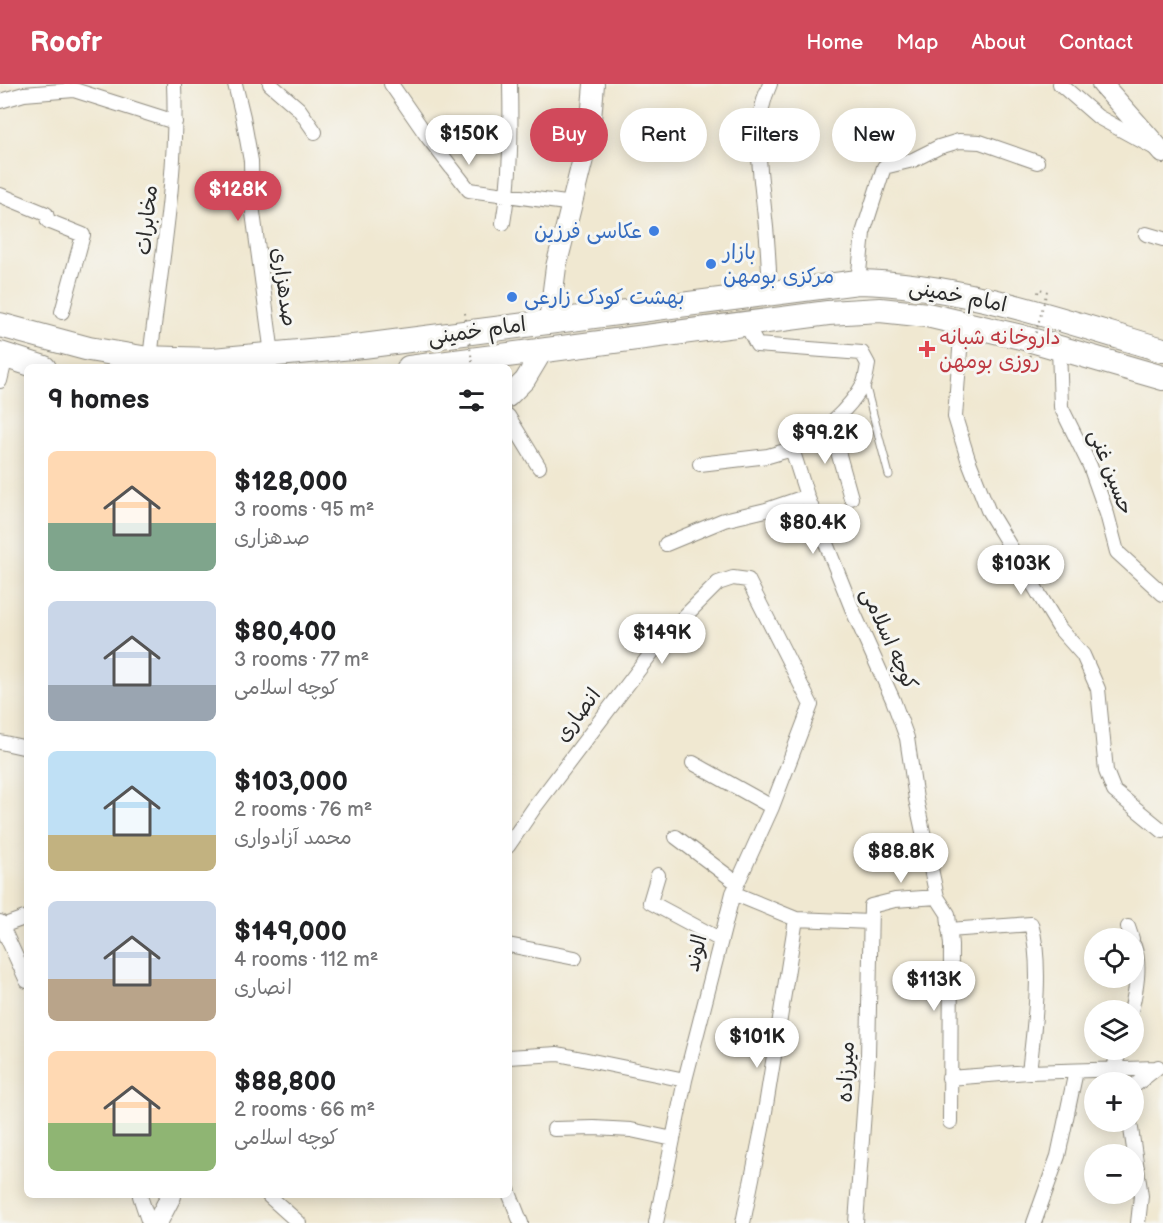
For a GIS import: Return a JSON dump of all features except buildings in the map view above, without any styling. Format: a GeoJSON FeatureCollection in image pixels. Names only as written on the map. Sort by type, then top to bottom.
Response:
{"type":"FeatureCollection","features":[{"type":"Feature","properties":{"kind":"highway","name":"امام خمینی"},"geometry":{"type":"LineString","coordinates":[[0,326],[89,349],[150,359],[213,360],[363,346],[858,282],[880,282],[932,288],[990,301],[1163,350]]}},
{"type":"Feature","properties":{"kind":"highway","name":"امام خمینی"},"geometry":{"type":"LineString","coordinates":[[439,364],[828,313],[880,310],[927,315],[962,323],[1163,378]]}},
{"type":"Feature","properties":{"kind":"highway"},"geometry":{"type":"LineString","coordinates":[[3,355],[31,364]]}},
{"type":"Feature","properties":{"kind":"street","name":"مخابرات"},"geometry":{"type":"LineString","coordinates":[[150,359],[171,204],[175,122],[174,84]]}},
{"type":"Feature","properties":{"kind":"street","name":"صدهزاری"},"geometry":{"type":"LineString","coordinates":[[235,84],[251,161],[252,205],[273,354]]}},
{"type":"Feature","properties":{"kind":"street"},"geometry":{"type":"LineString","coordinates":[[270,84],[299,110],[315,132]]}},
{"type":"Feature","properties":{"kind":"street"},"geometry":{"type":"LineString","coordinates":[[391,84],[427,136],[469,190],[573,204]]}},
{"type":"Feature","properties":{"kind":"street"},"geometry":{"type":"LineString","coordinates":[[503,223],[508,195],[511,137],[510,84]]}},
{"type":"Feature","properties":{"kind":"street"},"geometry":{"type":"LineString","coordinates":[[549,321],[556,267],[590,131],[594,84]]}},
{"type":"Feature","properties":{"kind":"street"},"geometry":{"type":"LineString","coordinates":[[770,84],[762,102],[758,151],[770,293]]}},
{"type":"Feature","properties":{"kind":"street"},"geometry":{"type":"LineString","coordinates":[[1060,84],[1098,117],[1160,151]]}},
{"type":"Feature","properties":{"kind":"street"},"geometry":{"type":"LineString","coordinates":[[1102,84],[1160,151]]}},
{"type":"Feature","properties":{"kind":"street"},"geometry":{"type":"LineString","coordinates":[[0,101],[24,94],[74,90],[175,122]]}},
{"type":"Feature","properties":{"kind":"street"},"geometry":{"type":"LineString","coordinates":[[858,282],[863,233],[884,168],[914,160],[939,147],[959,141],[980,142],[1037,162]]}},
{"type":"Feature","properties":{"kind":"street"},"geometry":{"type":"LineString","coordinates":[[0,195],[46,214],[48,221],[83,235],[62,312]]}},
{"type":"Feature","properties":{"kind":"street"},"geometry":{"type":"LineString","coordinates":[[1146,234],[1163,238]]}},
{"type":"Feature","properties":{"kind":"street"},"geometry":{"type":"LineString","coordinates":[[962,323],[955,417],[988,510],[1060,629],[1083,655],[1098,689],[1106,771],[1114,792],[1163,831]]}},
{"type":"Feature","properties":{"kind":"street"},"geometry":{"type":"LineString","coordinates":[[700,464],[768,456],[806,443],[842,412],[864,382],[868,364],[862,353],[757,345],[746,324]]}},
{"type":"Feature","properties":{"kind":"street","name":"حسین غنی"},"geometry":{"type":"LineString","coordinates":[[1059,348],[1061,407],[1090,466],[1118,552],[1163,594]]}},
{"type":"Feature","properties":{"kind":"street"},"geometry":{"type":"LineString","coordinates":[[512,393],[525,380],[543,350]]}},
{"type":"Feature","properties":{"kind":"street"},"geometry":{"type":"LineString","coordinates":[[0,381],[3,355]]}},
{"type":"Feature","properties":{"kind":"street"},"geometry":{"type":"LineString","coordinates":[[512,422],[539,466]]}},
{"type":"Feature","properties":{"kind":"street"},"geometry":{"type":"LineString","coordinates":[[830,423],[851,498]]}},
{"type":"Feature","properties":{"kind":"street","name":"کوچه اسلامی"},"geometry":{"type":"LineString","coordinates":[[792,449],[807,496],[907,738],[916,799],[937,897],[948,914],[950,1122]]}},
{"type":"Feature","properties":{"kind":"street"},"geometry":{"type":"LineString","coordinates":[[666,544],[724,520],[766,510],[807,496]]}},
{"type":"Feature","properties":{"kind":"street","name":"انصاری"},"geometry":{"type":"LineString","coordinates":[[512,840],[662,639],[718,583],[733,578],[748,580],[811,705]]}},
{"type":"Feature","properties":{"kind":"street","name":"الوند"},"geometry":{"type":"LineString","coordinates":[[656,1223],[685,1080],[735,888],[772,807],[811,705]]}},
{"type":"Feature","properties":{"kind":"street"},"geometry":{"type":"LineString","coordinates":[[0,742],[24,747]]}},
{"type":"Feature","properties":{"kind":"street"},"geometry":{"type":"LineString","coordinates":[[693,763],[772,807]]}},
{"type":"Feature","properties":{"kind":"street"},"geometry":{"type":"LineString","coordinates":[[676,837],[735,888],[796,919],[870,922],[871,906],[895,900],[937,897]]}},
{"type":"Feature","properties":{"kind":"street"},"geometry":{"type":"LineString","coordinates":[[658,875],[650,902],[721,940]]}},
{"type":"Feature","properties":{"kind":"street"},"geometry":{"type":"LineString","coordinates":[[24,918],[1,924],[24,974]]}},
{"type":"Feature","properties":{"kind":"street"},"geometry":{"type":"LineString","coordinates":[[743,1223],[763,1124],[796,919]]}},
{"type":"Feature","properties":{"kind":"street","name":"میرزاده"},"geometry":{"type":"LineString","coordinates":[[856,1223],[868,1056],[870,922]]}},
{"type":"Feature","properties":{"kind":"street"},"geometry":{"type":"LineString","coordinates":[[949,930],[1031,924],[1036,940],[1034,1033],[1029,1072]]}},
{"type":"Feature","properties":{"kind":"street"},"geometry":{"type":"LineString","coordinates":[[512,946],[575,958]]}},
{"type":"Feature","properties":{"kind":"street"},"geometry":{"type":"LineString","coordinates":[[512,1057],[558,1054],[685,1080]]}},
{"type":"Feature","properties":{"kind":"street"},"geometry":{"type":"LineString","coordinates":[[1113,1070],[1116,1060]]}},
{"type":"Feature","properties":{"kind":"street"},"geometry":{"type":"LineString","coordinates":[[949,1078],[1029,1072],[1161,1069]]}},
{"type":"Feature","properties":{"kind":"street"},"geometry":{"type":"LineString","coordinates":[[1144,1080],[1161,1069]]}},
{"type":"Feature","properties":{"kind":"street"},"geometry":{"type":"LineString","coordinates":[[1034,1223],[1058,1156],[1076,1071]]}},
{"type":"Feature","properties":{"kind":"street"},"geometry":{"type":"LineString","coordinates":[[554,1129],[631,1130],[673,1139]]}},
{"type":"Feature","properties":{"kind":"street"},"geometry":{"type":"LineString","coordinates":[[1131,1132],[1141,1196],[1138,1223]]}},
{"type":"Feature","properties":{"kind":"street"},"geometry":{"type":"LineString","coordinates":[[141,1198],[148,1223]]}},
{"type":"Feature","properties":{"kind":"street"},"geometry":{"type":"LineString","coordinates":[[158,1223],[170,1198]]}},
{"type":"Feature","properties":{"kind":"street"},"geometry":{"type":"LineString","coordinates":[[271,1198],[299,1223]]}},
{"type":"Feature","properties":{"kind":"street"},"geometry":{"type":"LineString","coordinates":[[511,1198],[521,1223]]}},
{"type":"Feature","properties":{"kind":"lane"},"geometry":{"type":"LineString","coordinates":[[864,382],[889,475]]}},
{"type":"Feature","properties":{"kind":"path"},"geometry":{"type":"LineString","coordinates":[[1019,359],[1028,362],[1047,291],[1039,289]]}},
{"type":"Feature","properties":{"kind":"path"},"geometry":{"type":"LineString","coordinates":[[465,313],[471,364]]}},
{"type":"Feature","properties":{"kind":"place","name":"عکاسی فرزین"},"geometry":{"type":"Point","coordinates":[654,231]}},
{"type":"Feature","properties":{"kind":"place","name":"بازار مرکزی بومهن"},"geometry":{"type":"Point","coordinates":[711,264]}},
{"type":"Feature","properties":{"kind":"place","name":"بهشت کودک زارعی"},"geometry":{"type":"Point","coordinates":[512,297]}},
{"type":"Feature","properties":{"kind":"place","name":"داروخانه شبانه روزی بومهن"},"geometry":{"type":"Point","coordinates":[927,349]}}]}
